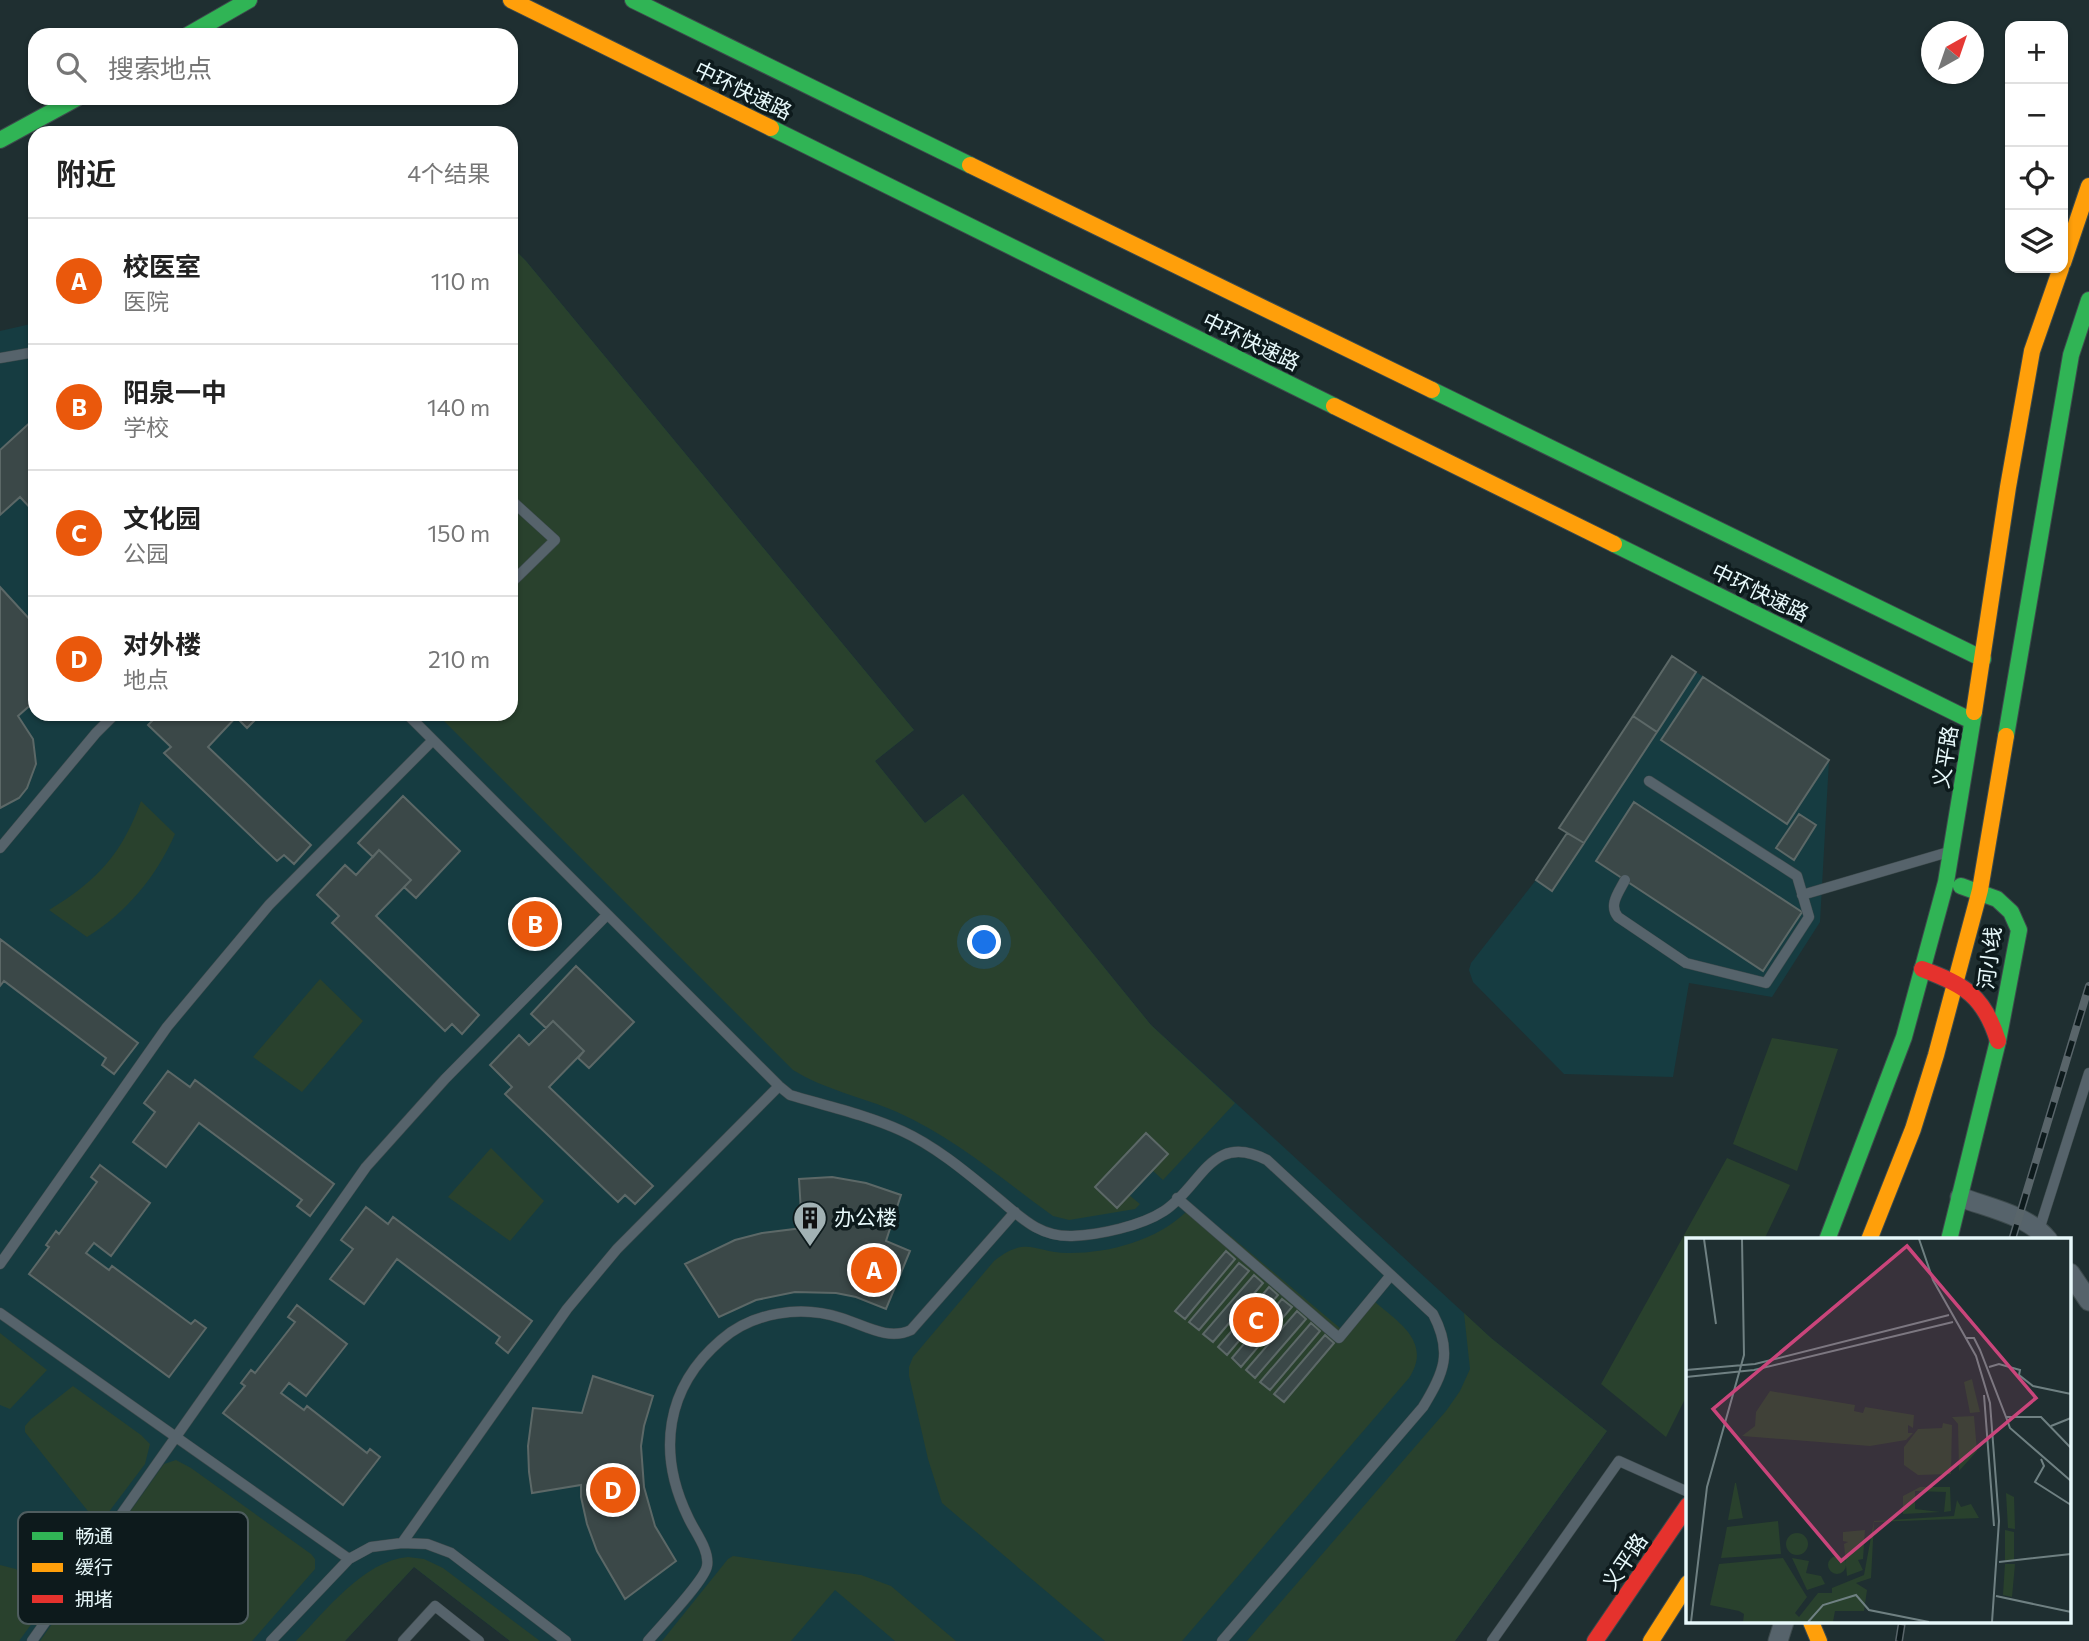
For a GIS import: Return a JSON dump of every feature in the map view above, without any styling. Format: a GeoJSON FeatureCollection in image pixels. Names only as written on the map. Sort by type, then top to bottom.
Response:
{"type":"FeatureCollection","features":[{"type":"Feature","properties":{"kind":"main road"},"geometry":{"type":"LineString","coordinates":[[200,28],[249,0]]}},
{"type":"Feature","properties":{"kind":"main road","name":"中环快速路"},"geometry":{"type":"LineString","coordinates":[[511,0],[1972,721]]}},
{"type":"Feature","properties":{"kind":"main road","name":"中环快速路"},"geometry":{"type":"LineString","coordinates":[[633,0],[1983,659]]}},
{"type":"Feature","properties":{"kind":"main road"},"geometry":{"type":"LineString","coordinates":[[0,140],[64,105]]}},
{"type":"Feature","properties":{"kind":"main road"},"geometry":{"type":"LineString","coordinates":[[2068,248],[2089,186]]}},
{"type":"Feature","properties":{"kind":"main road","name":"义平路"},"geometry":{"type":"LineString","coordinates":[[1828,1238],[1903,1037],[1946,882],[2032,351],[2059,273]]}},
{"type":"Feature","properties":{"kind":"main road"},"geometry":{"type":"LineString","coordinates":[[1870,1238],[1913,1129],[1980,890],[2071,355],[2089,300]]}},
{"type":"Feature","properties":{"kind":"main road","name":"河小线"},"geometry":{"type":"LineString","coordinates":[[1946,882],[1980,890],[2001,901],[2017,920],[2019,930],[1998,1041],[1950,1238]]}},
{"type":"Feature","properties":{"kind":"main road","name":"河小线"},"geometry":{"type":"LineString","coordinates":[[1922,969],[1967,987],[1981,1001],[1993,1021],[1998,1041]]}},
{"type":"Feature","properties":{"kind":"main road","name":"义平路"},"geometry":{"type":"LineString","coordinates":[[1595,1641],[1686,1508]]}},
{"type":"Feature","properties":{"kind":"main road"},"geometry":{"type":"LineString","coordinates":[[1651,1641],[1686,1586]]}},
{"type":"Feature","properties":{"kind":"main road"},"geometry":{"type":"LineString","coordinates":[[1812,1624],[1819,1641]]}},
{"type":"Feature","properties":{"kind":"street"},"geometry":{"type":"LineString","coordinates":[[1960,1197],[2019,1219],[2043,1235]]}},
{"type":"Feature","properties":{"kind":"street"},"geometry":{"type":"LineString","coordinates":[[2072,1276],[2089,1301]]}},
{"type":"Feature","properties":{"kind":"street"},"geometry":{"type":"LineString","coordinates":[[1778,1641],[1783,1624]]}},
{"type":"Feature","properties":{"kind":"lane"},"geometry":{"type":"LineString","coordinates":[[0,358],[28,353]]}},
{"type":"Feature","properties":{"kind":"lane"},"geometry":{"type":"LineString","coordinates":[[518,506],[555,540],[518,576]]}},
{"type":"Feature","properties":{"kind":"lane"},"geometry":{"type":"LineString","coordinates":[[0,848],[108,721]]}},
{"type":"Feature","properties":{"kind":"lane"},"geometry":{"type":"LineString","coordinates":[[414,721],[790,1095],[886,1124],[916,1138],[972,1176],[1039,1231],[1068,1236],[1090,1235],[1117,1229],[1164,1211],[1216,1158],[1234,1151],[1252,1152],[1267,1160],[1433,1314],[1440,1327],[1446,1352],[1443,1370],[1423,1407],[1222,1641]]}},
{"type":"Feature","properties":{"kind":"lane"},"geometry":{"type":"LineString","coordinates":[[0,1264],[167,1027],[270,905],[433,740]]}},
{"type":"Feature","properties":{"kind":"lane"},"geometry":{"type":"LineString","coordinates":[[1625,880],[1613,904],[1618,917],[1686,963],[1766,983],[1809,917],[1797,876],[1649,782]]}},
{"type":"Feature","properties":{"kind":"lane"},"geometry":{"type":"LineString","coordinates":[[1802,895],[1952,851]]}},
{"type":"Feature","properties":{"kind":"lane"},"geometry":{"type":"LineString","coordinates":[[123,1512],[366,1167],[445,1079],[607,915]]}},
{"type":"Feature","properties":{"kind":"lane"},"geometry":{"type":"LineString","coordinates":[[2043,1235],[2089,1073]]}},
{"type":"Feature","properties":{"kind":"lane"},"geometry":{"type":"LineString","coordinates":[[402,1542],[574,1301],[617,1249],[779,1086]]}},
{"type":"Feature","properties":{"kind":"lane"},"geometry":{"type":"LineString","coordinates":[[1177,1198],[1339,1338],[1391,1275]]}},
{"type":"Feature","properties":{"kind":"lane"},"geometry":{"type":"LineString","coordinates":[[648,1641],[707,1567],[705,1553],[676,1490],[670,1451],[671,1422],[679,1395],[700,1362],[722,1339],[742,1325],[766,1316],[789,1312],[824,1313],[886,1334],[901,1335],[911,1330],[1015,1212]]}},
{"type":"Feature","properties":{"kind":"lane"},"geometry":{"type":"LineString","coordinates":[[0,1313],[349,1559]]}},
{"type":"Feature","properties":{"kind":"lane"},"geometry":{"type":"LineString","coordinates":[[1492,1641],[1619,1461],[1686,1491]]}},
{"type":"Feature","properties":{"kind":"lane"},"geometry":{"type":"LineString","coordinates":[[271,1641],[349,1559],[371,1547],[402,1542],[427,1544],[452,1553],[566,1641]]}},
{"type":"Feature","properties":{"kind":"lane"},"geometry":{"type":"LineString","coordinates":[[403,1641],[435,1606],[479,1641]]}},
{"type":"Feature","properties":{"kind":"lane"},"geometry":{"type":"LineString","coordinates":[[32,1641],[44,1624]]}},
{"type":"Feature","properties":{"kind":"shaded area"},"geometry":{"type":"Polygon","coordinates":[[[518,253],[914,730],[875,761],[925,823],[963,794],[1151,1025],[1491,1338],[1607,1431],[1455,1641],[510,1641],[414,1567],[345,1641],[0,1641],[0,331],[28,325],[28,721],[518,721],[518,253]]]}},
{"type":"Feature","properties":{"kind":"shaded area"},"geometry":{"type":"Polygon","coordinates":[[[1672,656],[1829,760],[1820,922],[1772,997],[1689,983],[1673,1077],[1564,1074],[1473,982],[1469,970],[1471,963],[1536,880],[1566,833],[1559,828],[1672,656]]]}},
{"type":"Feature","properties":{"kind":"green space"},"geometry":{"type":"Polygon","coordinates":[[[518,253],[914,730],[875,761],[925,823],[963,794],[1151,1025],[1235,1103],[1163,1180],[1152,1170],[1129,1195],[1140,1204],[1135,1209],[1069,1220],[1053,1216],[978,1160],[918,1122],[818,1083],[793,1070],[444,721],[518,721],[518,253]]]}},
{"type":"Feature","properties":{"kind":"green space"},"geometry":{"type":"Polygon","coordinates":[[[141,801],[175,834],[159,865],[139,892],[115,916],[87,937],[49,910],[81,888],[106,864],[134,820],[141,801]]]}},
{"type":"Feature","properties":{"kind":"green space"},"geometry":{"type":"Polygon","coordinates":[[[320,979],[363,1021],[302,1092],[253,1057],[320,979]]]}},
{"type":"Feature","properties":{"kind":"green space"},"geometry":{"type":"Polygon","coordinates":[[[1772,1038],[1838,1049],[1797,1171],[1733,1144],[1772,1038]]]}},
{"type":"Feature","properties":{"kind":"green space"},"geometry":{"type":"Polygon","coordinates":[[[491,1148],[544,1201],[510,1241],[448,1197],[491,1148]]]}},
{"type":"Feature","properties":{"kind":"green space"},"geometry":{"type":"Polygon","coordinates":[[[1727,1158],[1790,1185],[1765,1238],[1686,1238],[1686,1397],[1666,1437],[1601,1384],[1727,1158]]]}},
{"type":"Feature","properties":{"kind":"green space"},"geometry":{"type":"Polygon","coordinates":[[[1186,1212],[1219,1241],[1227,1233],[1347,1334],[1375,1302],[1410,1335],[1417,1354],[1415,1366],[1409,1378],[1182,1641],[1105,1641],[942,1503],[928,1459],[909,1367],[913,1357],[994,1261],[1006,1253],[1024,1247],[1058,1253],[1101,1251],[1147,1237],[1186,1212]]]}},
{"type":"Feature","properties":{"kind":"green space"},"geometry":{"type":"Polygon","coordinates":[[[1464,1313],[1607,1431],[1455,1641],[1247,1641],[1446,1411],[1460,1391],[1470,1369],[1464,1313]]]}},
{"type":"Feature","properties":{"kind":"green space"},"geometry":{"type":"Polygon","coordinates":[[[0,1333],[47,1370],[10,1409],[0,1405],[0,1333]]]}},
{"type":"Feature","properties":{"kind":"green space"},"geometry":{"type":"Polygon","coordinates":[[[73,1386],[150,1444],[145,1464],[109,1512],[89,1512],[25,1432],[25,1426],[73,1386]]]}},
{"type":"Feature","properties":{"kind":"green space"},"geometry":{"type":"Polygon","coordinates":[[[176,1460],[191,1468],[311,1554],[315,1559],[315,1569],[252,1641],[40,1641],[52,1624],[248,1624],[248,1512],[130,1512],[164,1464],[176,1460]]]}},
{"type":"Feature","properties":{"kind":"green space"},"geometry":{"type":"Polygon","coordinates":[[[733,1556],[861,1575],[891,1586],[956,1641],[895,1641],[835,1590],[791,1641],[662,1641],[733,1556]]]}},
{"type":"Feature","properties":{"kind":"green space"},"geometry":{"type":"Polygon","coordinates":[[[408,1557],[424,1559],[443,1568],[540,1641],[510,1641],[414,1567],[345,1641],[296,1641],[361,1577],[391,1561],[408,1557]]]}},
{"type":"Feature","properties":{"kind":"green space"},"geometry":{"type":"Polygon","coordinates":[[[0,1565],[18,1571],[18,1624],[31,1624],[19,1641],[0,1641],[0,1565]]]}},
{"type":"Feature","properties":{"kind":"building"},"geometry":{"type":"Polygon","coordinates":[[[28,424],[28,506],[20,497],[0,515],[0,450],[28,424]]]}},
{"type":"Feature","properties":{"kind":"building"},"geometry":{"type":"Polygon","coordinates":[[[0,587],[28,618],[28,707],[18,716],[33,739],[36,764],[27,788],[19,798],[0,808],[0,587]]]}},
{"type":"Feature","properties":{"kind":"building"},"geometry":{"type":"Polygon","coordinates":[[[1672,656],[1696,672],[1657,732],[1633,716],[1672,656]]]}},
{"type":"Feature","properties":{"kind":"building"},"geometry":{"type":"Polygon","coordinates":[[[1703,677],[1829,760],[1787,824],[1661,740],[1703,677]]]}},
{"type":"Feature","properties":{"kind":"building"},"geometry":{"type":"Polygon","coordinates":[[[1633,716],[1657,732],[1584,843],[1559,828],[1633,716]]]}},
{"type":"Feature","properties":{"kind":"building"},"geometry":{"type":"Polygon","coordinates":[[[152,721],[232,721],[208,747],[311,845],[294,864],[284,855],[277,861],[164,753],[171,747],[148,725],[152,721]]]}},
{"type":"Feature","properties":{"kind":"building"},"geometry":{"type":"Polygon","coordinates":[[[240,721],[254,721],[247,728],[240,721]]]}},
{"type":"Feature","properties":{"kind":"building"},"geometry":{"type":"Polygon","coordinates":[[[403,796],[460,851],[416,898],[404,887],[411,880],[379,850],[373,857],[358,843],[403,796]]]}},
{"type":"Feature","properties":{"kind":"building"},"geometry":{"type":"Polygon","coordinates":[[[1634,802],[1802,912],[1763,971],[1596,861],[1634,802]]]}},
{"type":"Feature","properties":{"kind":"building"},"geometry":{"type":"Polygon","coordinates":[[[1799,814],[1816,825],[1794,860],[1776,848],[1799,814]]]}},
{"type":"Feature","properties":{"kind":"building"},"geometry":{"type":"Polygon","coordinates":[[[1567,833],[1584,843],[1552,891],[1536,880],[1567,833]]]}},
{"type":"Feature","properties":{"kind":"building"},"geometry":{"type":"Polygon","coordinates":[[[379,850],[411,880],[376,916],[479,1015],[462,1034],[452,1024],[445,1031],[332,923],[339,916],[317,895],[345,865],[356,875],[379,850]]]}},
{"type":"Feature","properties":{"kind":"building"},"geometry":{"type":"Polygon","coordinates":[[[0,939],[138,1043],[114,1074],[102,1065],[106,1058],[4,981],[0,986],[0,939]]]}},
{"type":"Feature","properties":{"kind":"building"},"geometry":{"type":"Polygon","coordinates":[[[576,966],[634,1022],[589,1068],[578,1058],[584,1051],[553,1021],[546,1028],[531,1014],[576,966]]]}},
{"type":"Feature","properties":{"kind":"building"},"geometry":{"type":"Polygon","coordinates":[[[553,1021],[584,1051],[549,1087],[653,1186],[635,1204],[625,1195],[618,1202],[505,1094],[512,1087],[490,1065],[519,1035],[529,1045],[553,1021]]]}},
{"type":"Feature","properties":{"kind":"building"},"geometry":{"type":"Polygon","coordinates":[[[168,1071],[190,1087],[195,1080],[334,1184],[310,1216],[297,1206],[302,1200],[199,1123],[166,1167],[133,1142],[155,1112],[144,1103],[168,1071]]]}},
{"type":"Feature","properties":{"kind":"building"},"geometry":{"type":"Polygon","coordinates":[[[1146,1133],[1168,1154],[1117,1208],[1095,1187],[1146,1133]]]}},
{"type":"Feature","properties":{"kind":"building"},"geometry":{"type":"Polygon","coordinates":[[[100,1165],[150,1203],[111,1256],[94,1243],[86,1253],[109,1270],[112,1266],[191,1324],[195,1320],[206,1328],[169,1377],[29,1274],[49,1247],[46,1245],[56,1231],[59,1234],[97,1182],[91,1177],[100,1165]]]}},
{"type":"Feature","properties":{"kind":"building","name":"办公楼"},"geometry":{"type":"Polygon","coordinates":[[[832,1177],[866,1183],[901,1195],[886,1241],[910,1251],[886,1309],[856,1297],[836,1293],[795,1292],[756,1300],[719,1317],[685,1264],[735,1240],[762,1233],[802,1228],[799,1179],[832,1177]]]}},
{"type":"Feature","properties":{"kind":"building"},"geometry":{"type":"Polygon","coordinates":[[[366,1207],[388,1224],[393,1217],[532,1321],[508,1353],[496,1343],[500,1337],[397,1259],[364,1304],[330,1279],[353,1249],[341,1240],[366,1207]]]}},
{"type":"Feature","properties":{"kind":"building"},"geometry":{"type":"Polygon","coordinates":[[[1226,1251],[1235,1259],[1185,1319],[1175,1311],[1226,1251]]]}},
{"type":"Feature","properties":{"kind":"building"},"geometry":{"type":"Polygon","coordinates":[[[1239,1263],[1249,1271],[1199,1330],[1189,1322],[1239,1263]]]}},
{"type":"Feature","properties":{"kind":"building"},"geometry":{"type":"Polygon","coordinates":[[[1254,1275],[1263,1283],[1213,1342],[1203,1334],[1254,1275]]]}},
{"type":"Feature","properties":{"kind":"building"},"geometry":{"type":"Polygon","coordinates":[[[1269,1287],[1278,1295],[1227,1355],[1218,1347],[1269,1287]]]}},
{"type":"Feature","properties":{"kind":"building"},"geometry":{"type":"Polygon","coordinates":[[[1282,1299],[1292,1307],[1241,1367],[1232,1358],[1282,1299]]]}},
{"type":"Feature","properties":{"kind":"building"},"geometry":{"type":"Polygon","coordinates":[[[297,1305],[347,1344],[306,1396],[289,1383],[281,1393],[304,1410],[307,1406],[367,1453],[370,1449],[380,1457],[343,1505],[223,1413],[245,1386],[241,1383],[251,1370],[255,1373],[295,1322],[288,1317],[297,1305]]]}},
{"type":"Feature","properties":{"kind":"building"},"geometry":{"type":"Polygon","coordinates":[[[1297,1311],[1306,1319],[1255,1378],[1246,1370],[1297,1311]]]}},
{"type":"Feature","properties":{"kind":"building"},"geometry":{"type":"Polygon","coordinates":[[[1311,1323],[1320,1331],[1270,1390],[1260,1382],[1311,1323]]]}},
{"type":"Feature","properties":{"kind":"building"},"geometry":{"type":"Polygon","coordinates":[[[1325,1335],[1334,1343],[1284,1402],[1274,1394],[1325,1335]]]}},
{"type":"Feature","properties":{"kind":"building"},"geometry":{"type":"Polygon","coordinates":[[[593,1376],[653,1396],[641,1446],[644,1487],[655,1526],[676,1561],[625,1599],[597,1551],[587,1524],[581,1485],[532,1493],[528,1446],[533,1408],[582,1413],[593,1376]]]}},
{"type":"Feature","properties":{"kind":"railway"},"geometry":{"type":"LineString","coordinates":[[2013,1238],[2089,986]]}},
{"type":"Feature","properties":{"kind":"railway"},"geometry":{"type":"LineString","coordinates":[[1899,1641],[1902,1624]]}},
{"type":"Feature","properties":{"kind":"traffic: fast"},"geometry":{"type":"LineString","coordinates":[[200,28],[249,0]]}},
{"type":"Feature","properties":{"kind":"traffic: fast"},"geometry":{"type":"LineString","coordinates":[[633,0],[970,165]]}},
{"type":"Feature","properties":{"kind":"traffic: fast"},"geometry":{"type":"LineString","coordinates":[[0,140],[64,105]]}},
{"type":"Feature","properties":{"kind":"traffic: fast"},"geometry":{"type":"LineString","coordinates":[[771,128],[1334,406]]}},
{"type":"Feature","properties":{"kind":"traffic: fast"},"geometry":{"type":"LineString","coordinates":[[2006,736],[2071,355],[2089,300]]}},
{"type":"Feature","properties":{"kind":"traffic: fast"},"geometry":{"type":"LineString","coordinates":[[1432,390],[1983,659]]}},
{"type":"Feature","properties":{"kind":"traffic: fast"},"geometry":{"type":"LineString","coordinates":[[1614,544],[1972,721]]}},
{"type":"Feature","properties":{"kind":"traffic: fast"},"geometry":{"type":"LineString","coordinates":[[1828,1238],[1904,1037],[1946,882],[1974,712]]}},
{"type":"Feature","properties":{"kind":"traffic: fast"},"geometry":{"type":"LineString","coordinates":[[1949,1238],[1998,1041],[2019,930],[2011,912],[1997,899],[1961,886]]}},
{"type":"Feature","properties":{"kind":"traffic: slow"},"geometry":{"type":"LineString","coordinates":[[511,0],[771,128]]}},
{"type":"Feature","properties":{"kind":"traffic: slow"},"geometry":{"type":"LineString","coordinates":[[970,165],[1432,390]]}},
{"type":"Feature","properties":{"kind":"traffic: slow"},"geometry":{"type":"LineString","coordinates":[[2068,248],[2089,186]]}},
{"type":"Feature","properties":{"kind":"traffic: slow"},"geometry":{"type":"LineString","coordinates":[[1974,712],[2008,487],[2032,351],[2059,273]]}},
{"type":"Feature","properties":{"kind":"traffic: slow"},"geometry":{"type":"LineString","coordinates":[[1334,406],[1614,544]]}},
{"type":"Feature","properties":{"kind":"traffic: slow"},"geometry":{"type":"LineString","coordinates":[[1870,1238],[1913,1129],[1936,1055],[1980,890],[2006,736]]}},
{"type":"Feature","properties":{"kind":"traffic: slow"},"geometry":{"type":"LineString","coordinates":[[1651,1641],[1686,1586]]}},
{"type":"Feature","properties":{"kind":"traffic: slow"},"geometry":{"type":"LineString","coordinates":[[1812,1624],[1819,1641]]}},
{"type":"Feature","properties":{"kind":"traffic: jam"},"geometry":{"type":"LineString","coordinates":[[1922,969],[1971,994],[1986,1013],[1998,1041]]}},
{"type":"Feature","properties":{"kind":"traffic: jam"},"geometry":{"type":"LineString","coordinates":[[1595,1641],[1686,1508]]}},
{"type":"Feature","properties":{"kind":"place","name":"阳泉一中"},"geometry":{"type":"Point","coordinates":[535,924]}},
{"type":"Feature","properties":{"kind":"place","name":"办公楼"},"geometry":{"type":"Point","coordinates":[810,1248]}},
{"type":"Feature","properties":{"kind":"place","name":"校医室"},"geometry":{"type":"Point","coordinates":[874,1270]}},
{"type":"Feature","properties":{"kind":"place","name":"文化园"},"geometry":{"type":"Point","coordinates":[1256,1320]}},
{"type":"Feature","properties":{"kind":"place","name":"对外楼"},"geometry":{"type":"Point","coordinates":[613,1490]}}]}
